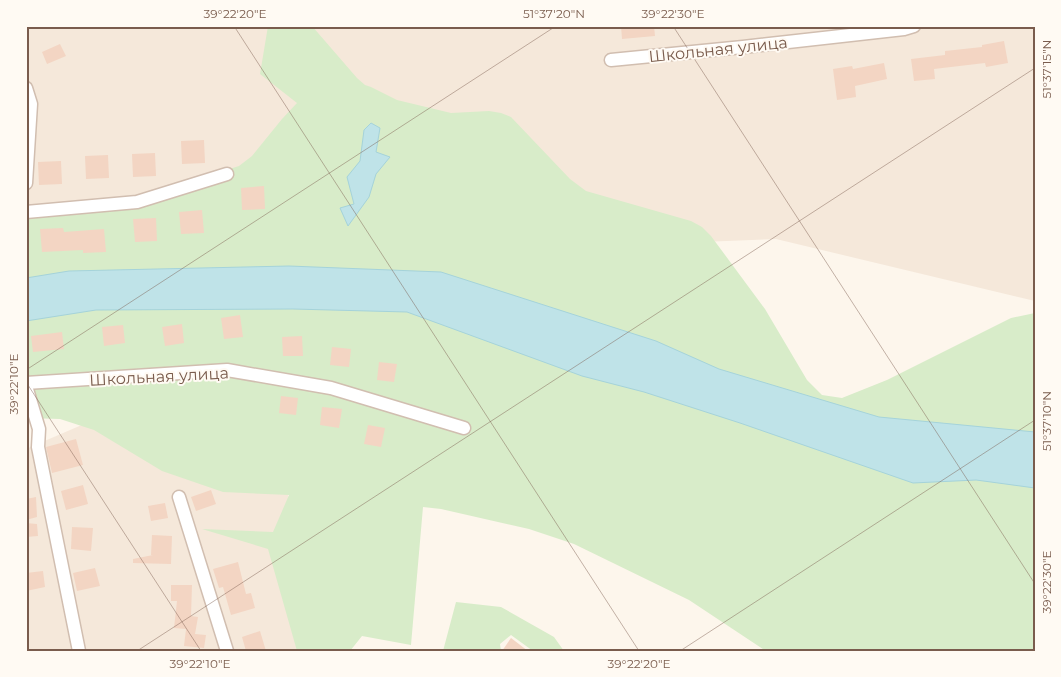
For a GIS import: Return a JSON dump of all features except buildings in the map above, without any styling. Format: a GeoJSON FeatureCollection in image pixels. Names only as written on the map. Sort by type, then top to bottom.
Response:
{"type":"FeatureCollection","features":[{"type":"Feature","properties":{"kind":"street","name":"Школьная улица"},"geometry":{"type":"LineString","coordinates":[[611,60],[904,29],[914,26]]}},
{"type":"Feature","properties":{"kind":"street"},"geometry":{"type":"LineString","coordinates":[[26,88],[31,104],[26,183]]}},
{"type":"Feature","properties":{"kind":"street"},"geometry":{"type":"LineString","coordinates":[[26,212],[137,202],[228,174]]}},
{"type":"Feature","properties":{"kind":"street","name":"Школьная улица"},"geometry":{"type":"LineString","coordinates":[[80,651],[38,448],[39,429],[26,385],[227,370],[331,388],[464,428]]}},
{"type":"Feature","properties":{"kind":"street"},"geometry":{"type":"LineString","coordinates":[[179,497],[227,651]]}},
{"type":"Feature","properties":{"kind":"shaded area"},"geometry":{"type":"Polygon","coordinates":[[[26,26],[1035,26],[1035,301],[776,239],[26,269],[26,26]]]}},
{"type":"Feature","properties":{"kind":"shaded area"},"geometry":{"type":"Polygon","coordinates":[[[84,424],[281,472],[336,651],[26,651],[26,449],[84,424]]]}},
{"type":"Feature","properties":{"kind":"green space"},"geometry":{"type":"Polygon","coordinates":[[[268,26],[312,26],[365,85],[397,100],[451,113],[489,111],[511,117],[570,179],[586,191],[691,221],[702,227],[711,236],[765,309],[807,380],[822,395],[842,398],[887,380],[1011,318],[1035,313],[1035,651],[766,651],[689,600],[574,544],[529,529],[441,509],[423,507],[411,645],[362,636],[350,651],[297,651],[268,549],[202,529],[273,532],[289,495],[223,492],[162,471],[94,430],[60,419],[26,418],[26,217],[167,189],[239,166],[252,156],[297,103],[260,74],[268,26]]]}},
{"type":"Feature","properties":{"kind":"green space"},"geometry":{"type":"Polygon","coordinates":[[[456,602],[501,607],[554,637],[564,651],[533,651],[511,635],[500,644],[501,651],[443,651],[456,602]]]}},
{"type":"Feature","properties":{"kind":"water"},"geometry":{"type":"Polygon","coordinates":[[[371,123],[380,128],[376,152],[390,157],[376,174],[369,197],[348,226],[340,208],[354,204],[347,177],[360,161],[364,130],[371,123]]]}},
{"type":"Feature","properties":{"kind":"water"},"geometry":{"type":"Polygon","coordinates":[[[289,266],[441,272],[656,341],[719,369],[879,417],[1035,432],[1035,488],[976,480],[913,483],[740,423],[644,392],[582,376],[407,312],[293,309],[96,310],[26,321],[26,278],[69,271],[289,266]]]}}]}
